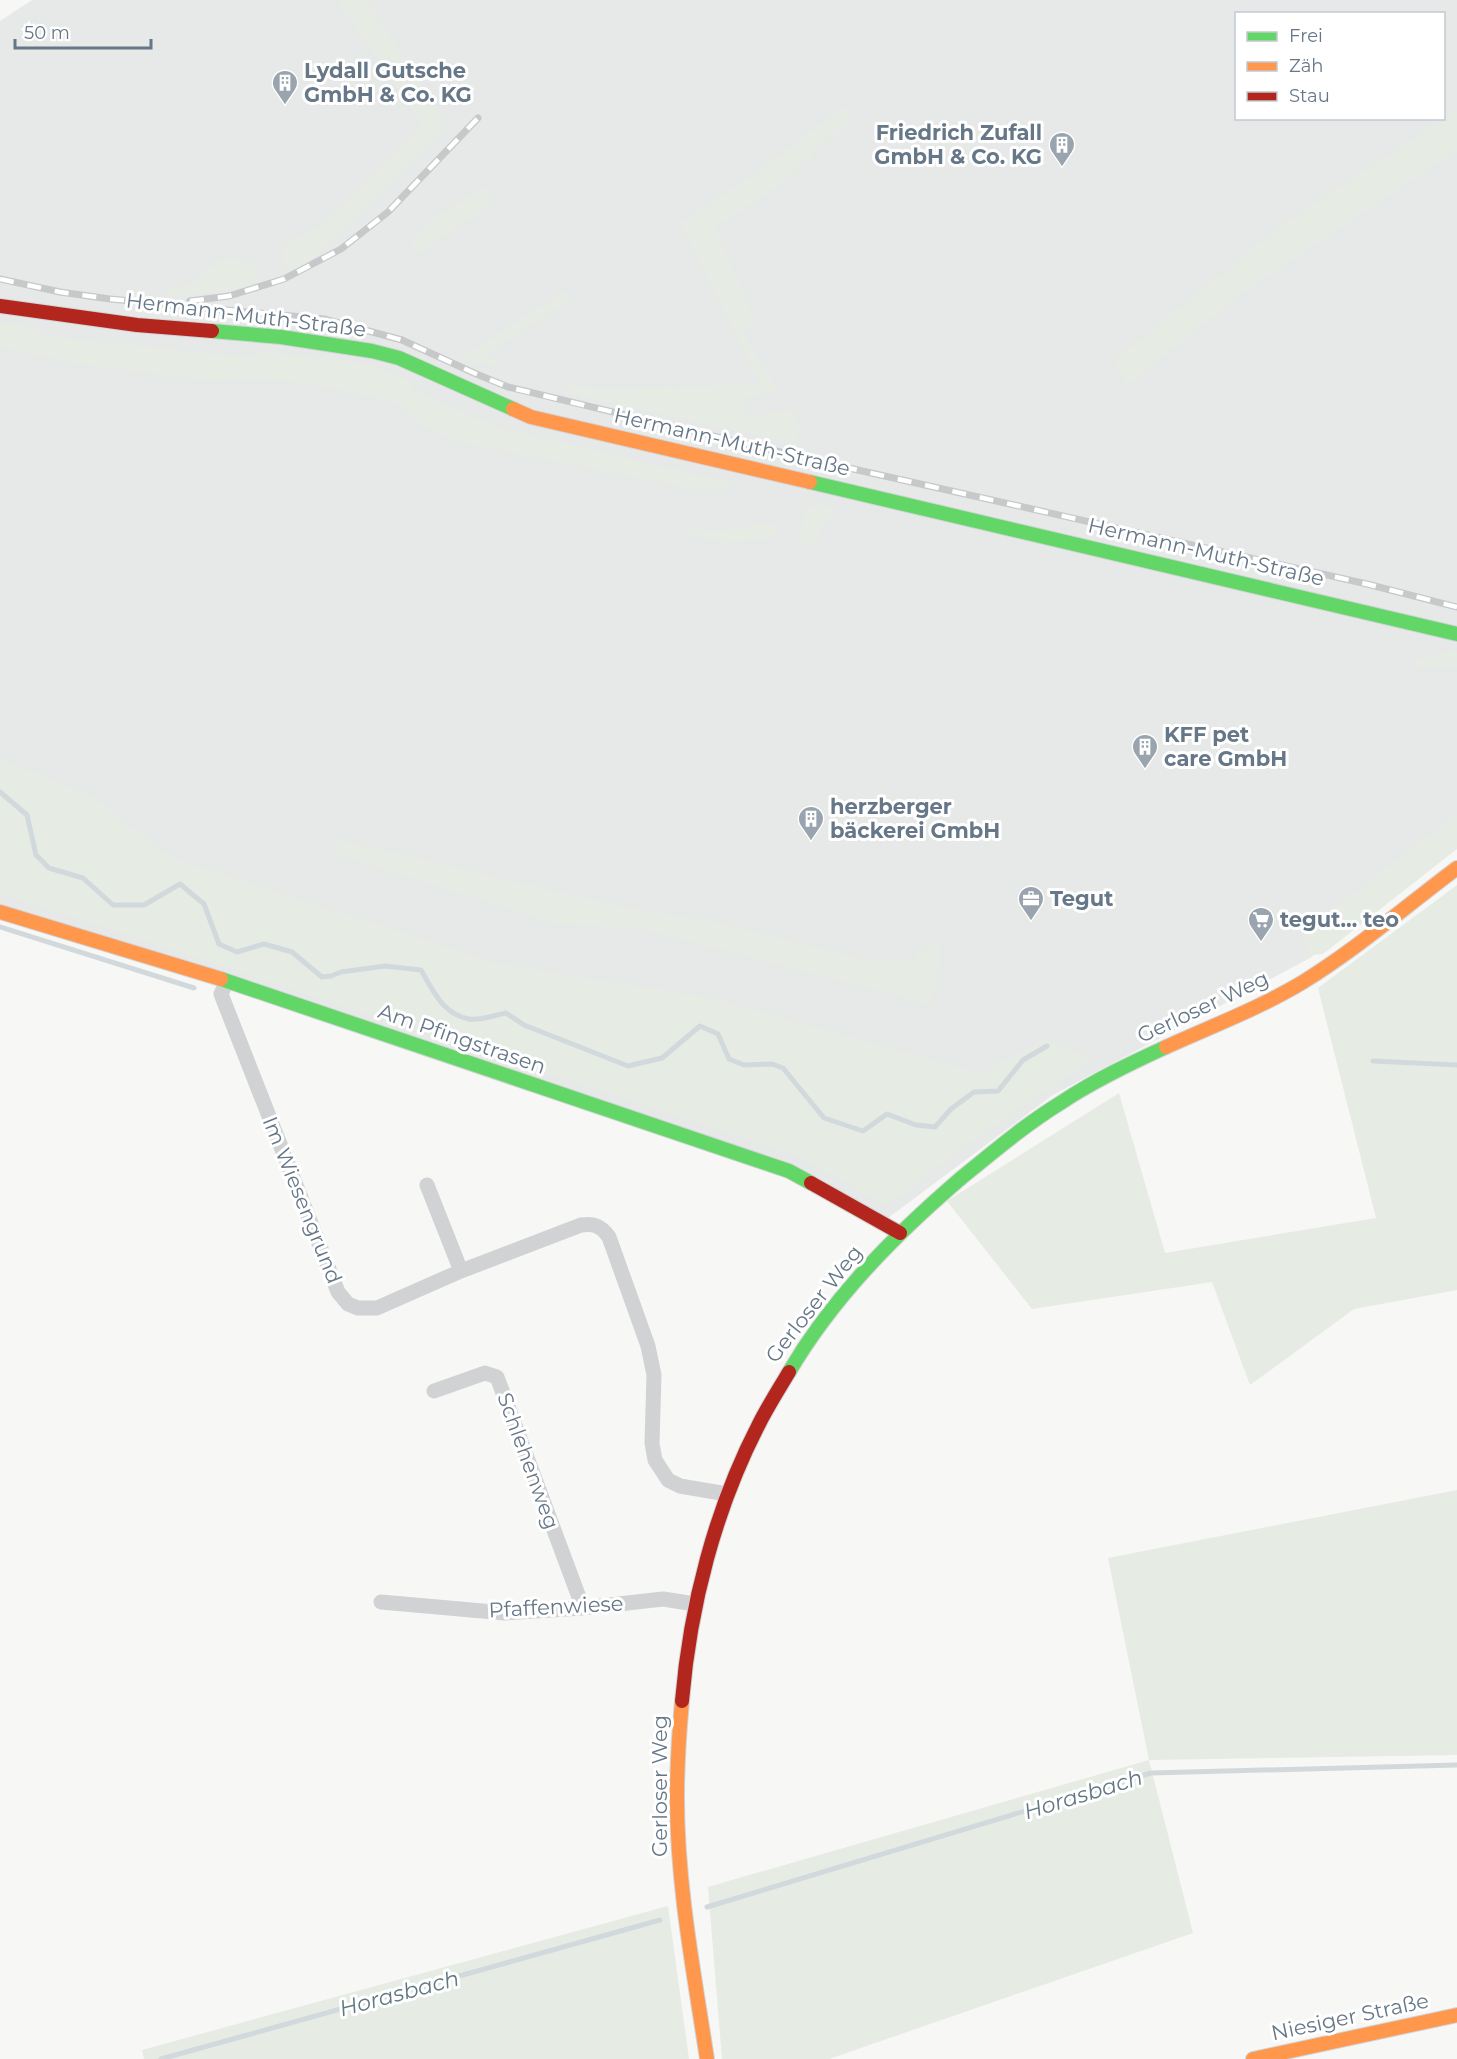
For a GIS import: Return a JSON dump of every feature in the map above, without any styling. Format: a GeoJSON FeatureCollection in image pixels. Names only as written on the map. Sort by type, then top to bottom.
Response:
{"type":"FeatureCollection","features":[{"type":"Feature","properties":{"kind":"street","name":"Hermann-Muth-Straße"},"geometry":{"type":"LineString","coordinates":[[0,306],[137,325],[281,337],[372,351],[399,358],[531,417],[1457,634]]}},
{"type":"Feature","properties":{"kind":"street","name":"Gerloser Weg"},"geometry":{"type":"LineString","coordinates":[[707,2059],[684,1905],[678,1824],[677,1765],[682,1693],[695,1604],[727,1494],[758,1422],[797,1356],[834,1305],[931,1201],[1013,1136],[1073,1094],[1128,1065],[1295,986],[1327,966],[1457,868]]}},
{"type":"Feature","properties":{"kind":"street","name":"Am Pfingstrasen"},"geometry":{"type":"LineString","coordinates":[[0,912],[227,981],[789,1171],[900,1233]]}},
{"type":"Feature","properties":{"kind":"street","name":"Im Wiesengrund"},"geometry":{"type":"LineString","coordinates":[[227,981],[221,994],[338,1292],[348,1305],[358,1308],[377,1308],[461,1271],[581,1225],[592,1223],[603,1229],[609,1237],[648,1346],[654,1375],[652,1443],[654,1460],[668,1480],[680,1486],[727,1494]]}},
{"type":"Feature","properties":{"kind":"street"},"geometry":{"type":"LineString","coordinates":[[427,1185],[461,1271]]}},
{"type":"Feature","properties":{"kind":"street","name":"Schlehenweg"},"geometry":{"type":"LineString","coordinates":[[434,1391],[485,1373],[497,1377],[583,1608]]}},
{"type":"Feature","properties":{"kind":"street","name":"Pfaffenwiese"},"geometry":{"type":"LineString","coordinates":[[381,1602],[505,1613],[583,1608],[663,1599],[695,1604]]}},
{"type":"Feature","properties":{"kind":"street","name":"Niesiger Straße"},"geometry":{"type":"LineString","coordinates":[[1253,2059],[1457,2015]]}},
{"type":"Feature","properties":{"kind":"shaded area"},"geometry":{"type":"Polygon","coordinates":[[[32,0],[1457,0],[1457,841],[1310,958],[1053,1095],[888,1218],[796,1166],[0,915],[0,21],[32,0]]]}},
{"type":"Feature","properties":{"kind":"shaded area"},"geometry":{"type":"Polygon","coordinates":[[[338,0],[362,0],[368,3],[438,112],[442,128],[440,134],[344,229],[304,265],[291,270],[281,258],[287,245],[295,238],[311,231],[331,215],[423,127],[338,0]]]}},
{"type":"Feature","properties":{"kind":"shaded area"},"geometry":{"type":"Polygon","coordinates":[[[845,106],[851,118],[795,173],[715,228],[755,323],[742,332],[778,391],[741,398],[747,417],[790,410],[800,430],[796,444],[567,393],[567,384],[602,390],[760,384],[681,223],[755,174],[845,106]]]}},
{"type":"Feature","properties":{"kind":"shaded area"},"geometry":{"type":"Polygon","coordinates":[[[1457,110],[1457,150],[1243,292],[1127,385],[1114,361],[1284,224],[1457,110]]]}},
{"type":"Feature","properties":{"kind":"shaded area"},"geometry":{"type":"Polygon","coordinates":[[[484,187],[494,202],[418,254],[411,241],[437,217],[484,187]]]}},
{"type":"Feature","properties":{"kind":"shaded area"},"geometry":{"type":"Polygon","coordinates":[[[222,259],[237,259],[253,266],[260,280],[232,290],[170,297],[169,288],[190,284],[222,259]]]}},
{"type":"Feature","properties":{"kind":"shaded area"},"geometry":{"type":"Polygon","coordinates":[[[565,291],[570,300],[488,353],[500,367],[460,359],[565,291]]]}},
{"type":"Feature","properties":{"kind":"shaded area"},"geometry":{"type":"Polygon","coordinates":[[[0,323],[32,327],[41,336],[251,358],[261,352],[366,364],[408,380],[411,389],[498,428],[735,484],[729,490],[691,488],[457,441],[423,425],[394,402],[341,389],[274,379],[205,380],[90,365],[0,347],[0,323]]]}},
{"type":"Feature","properties":{"kind":"shaded area"},"geometry":{"type":"Polygon","coordinates":[[[817,502],[834,510],[820,525],[817,545],[798,542],[805,514],[817,502]]]}},
{"type":"Feature","properties":{"kind":"shaded area"},"geometry":{"type":"Polygon","coordinates":[[[769,523],[777,529],[771,537],[725,543],[683,532],[685,524],[707,531],[717,531],[769,523]]]}},
{"type":"Feature","properties":{"kind":"shaded area"},"geometry":{"type":"Polygon","coordinates":[[[1451,651],[1457,652],[1457,666],[1417,668],[1416,660],[1451,651]]]}},
{"type":"Feature","properties":{"kind":"shaded area"},"geometry":{"type":"Polygon","coordinates":[[[0,759],[91,796],[171,858],[501,965],[710,998],[981,1074],[1043,1040],[1094,1058],[966,1145],[886,1206],[801,1157],[0,893],[0,759]]]}},
{"type":"Feature","properties":{"kind":"shaded area"},"geometry":{"type":"Polygon","coordinates":[[[1457,814],[1457,849],[1323,954],[1308,955],[1304,932],[1457,814]]]}},
{"type":"Feature","properties":{"kind":"shaded area"},"geometry":{"type":"Polygon","coordinates":[[[338,840],[620,907],[709,921],[867,960],[913,960],[929,941],[939,945],[938,972],[931,1004],[643,929],[555,923],[334,853],[338,840]]]}},
{"type":"Feature","properties":{"kind":"shaded area"},"geometry":{"type":"Polygon","coordinates":[[[1457,885],[1457,1290],[1354,1309],[1250,1385],[1212,1282],[1032,1309],[947,1201],[1119,1093],[1165,1253],[1376,1218],[1318,988],[1457,885]]]}},
{"type":"Feature","properties":{"kind":"shaded area"},"geometry":{"type":"Polygon","coordinates":[[[1457,1490],[1457,1755],[1149,1760],[1108,1558],[1457,1490]]]}},
{"type":"Feature","properties":{"kind":"shaded area"},"geometry":{"type":"Polygon","coordinates":[[[1149,1760],[1193,1933],[829,2059],[722,2059],[708,1887],[1149,1760]]]}},
{"type":"Feature","properties":{"kind":"shaded area"},"geometry":{"type":"Polygon","coordinates":[[[668,1906],[689,2059],[144,2059],[142,2050],[668,1906]]]}},
{"type":"Feature","properties":{"kind":"waterway"},"geometry":{"type":"LineString","coordinates":[[0,792],[27,815],[36,855],[49,868],[83,878],[113,905],[144,905],[180,884],[204,904],[219,944],[237,952],[264,944],[292,952],[322,977],[385,966],[421,970],[440,1000],[452,1012],[460,1016],[477,1019],[506,1013],[524,1025],[628,1066],[662,1058],[700,1026],[718,1034],[729,1059],[744,1065],[772,1064],[783,1068],[824,1118],[863,1131],[887,1114],[916,1125],[935,1127],[951,1109],[974,1092],[998,1091],[1023,1060],[1047,1046]]}},
{"type":"Feature","properties":{"kind":"waterway"},"geometry":{"type":"LineString","coordinates":[[0,927],[194,988]]}},
{"type":"Feature","properties":{"kind":"waterway"},"geometry":{"type":"LineString","coordinates":[[1373,1061],[1457,1065]]}},
{"type":"Feature","properties":{"kind":"waterway","name":"Horasbach"},"geometry":{"type":"LineString","coordinates":[[707,1907],[1151,1773],[1457,1765]]}},
{"type":"Feature","properties":{"kind":"waterway","name":"Horasbach"},"geometry":{"type":"LineString","coordinates":[[161,2059],[660,1920]]}},
{"type":"Feature","properties":{"kind":"railway"},"geometry":{"type":"LineString","coordinates":[[190,301],[229,296],[284,279],[341,249],[388,212],[478,118]]}},
{"type":"Feature","properties":{"kind":"railway"},"geometry":{"type":"LineString","coordinates":[[0,279],[60,292],[110,299],[324,319],[402,340],[508,387],[831,464],[1367,584],[1457,607]]}},
{"type":"Feature","properties":{"kind":"traffic: fast"},"geometry":{"type":"LineString","coordinates":[[212,331],[281,337],[372,351],[399,358],[513,409]]}},
{"type":"Feature","properties":{"kind":"traffic: fast"},"geometry":{"type":"LineString","coordinates":[[810,482],[1457,634]]}},
{"type":"Feature","properties":{"kind":"traffic: fast"},"geometry":{"type":"LineString","coordinates":[[221,979],[789,1171],[811,1183]]}},
{"type":"Feature","properties":{"kind":"traffic: fast"},"geometry":{"type":"LineString","coordinates":[[789,1372],[825,1318],[867,1268],[912,1222],[960,1179],[1010,1139],[1075,1094],[1100,1079],[1166,1047]]}},
{"type":"Feature","properties":{"kind":"traffic: slow"},"geometry":{"type":"LineString","coordinates":[[513,409],[531,417],[810,482]]}},
{"type":"Feature","properties":{"kind":"traffic: slow"},"geometry":{"type":"LineString","coordinates":[[1166,1047],[1253,1008],[1303,982],[1362,941],[1457,868]]}},
{"type":"Feature","properties":{"kind":"traffic: slow"},"geometry":{"type":"LineString","coordinates":[[0,912],[221,979]]}},
{"type":"Feature","properties":{"kind":"traffic: slow"},"geometry":{"type":"LineString","coordinates":[[682,1701],[677,1786],[680,1864],[687,1929],[707,2059]]}},
{"type":"Feature","properties":{"kind":"traffic: slow"},"geometry":{"type":"LineString","coordinates":[[1253,2059],[1457,2015]]}},
{"type":"Feature","properties":{"kind":"traffic: jam"},"geometry":{"type":"LineString","coordinates":[[0,306],[137,325],[212,331]]}},
{"type":"Feature","properties":{"kind":"traffic: jam"},"geometry":{"type":"LineString","coordinates":[[811,1183],[900,1233]]}},
{"type":"Feature","properties":{"kind":"traffic: jam"},"geometry":{"type":"LineString","coordinates":[[682,1701],[698,1594],[717,1524],[743,1456],[762,1417],[789,1372]]}},
{"type":"Feature","properties":{"kind":"place","name":"Lydall Gutsche GmbH & Co. KG"},"geometry":{"type":"Point","coordinates":[285,106]}},
{"type":"Feature","properties":{"kind":"place","name":"Friedrich Zufall GmbH & Co. KG"},"geometry":{"type":"Point","coordinates":[1062,168]}},
{"type":"Feature","properties":{"kind":"place","name":"KFF pet care GmbH"},"geometry":{"type":"Point","coordinates":[1145,770]}},
{"type":"Feature","properties":{"kind":"place","name":"herzberger bäckerei GmbH"},"geometry":{"type":"Point","coordinates":[811,842]}},
{"type":"Feature","properties":{"kind":"place","name":"Tegut"},"geometry":{"type":"Point","coordinates":[1031,922]}},
{"type":"Feature","properties":{"kind":"place","name":"tegut… teo"},"geometry":{"type":"Point","coordinates":[1261,943]}}]}
